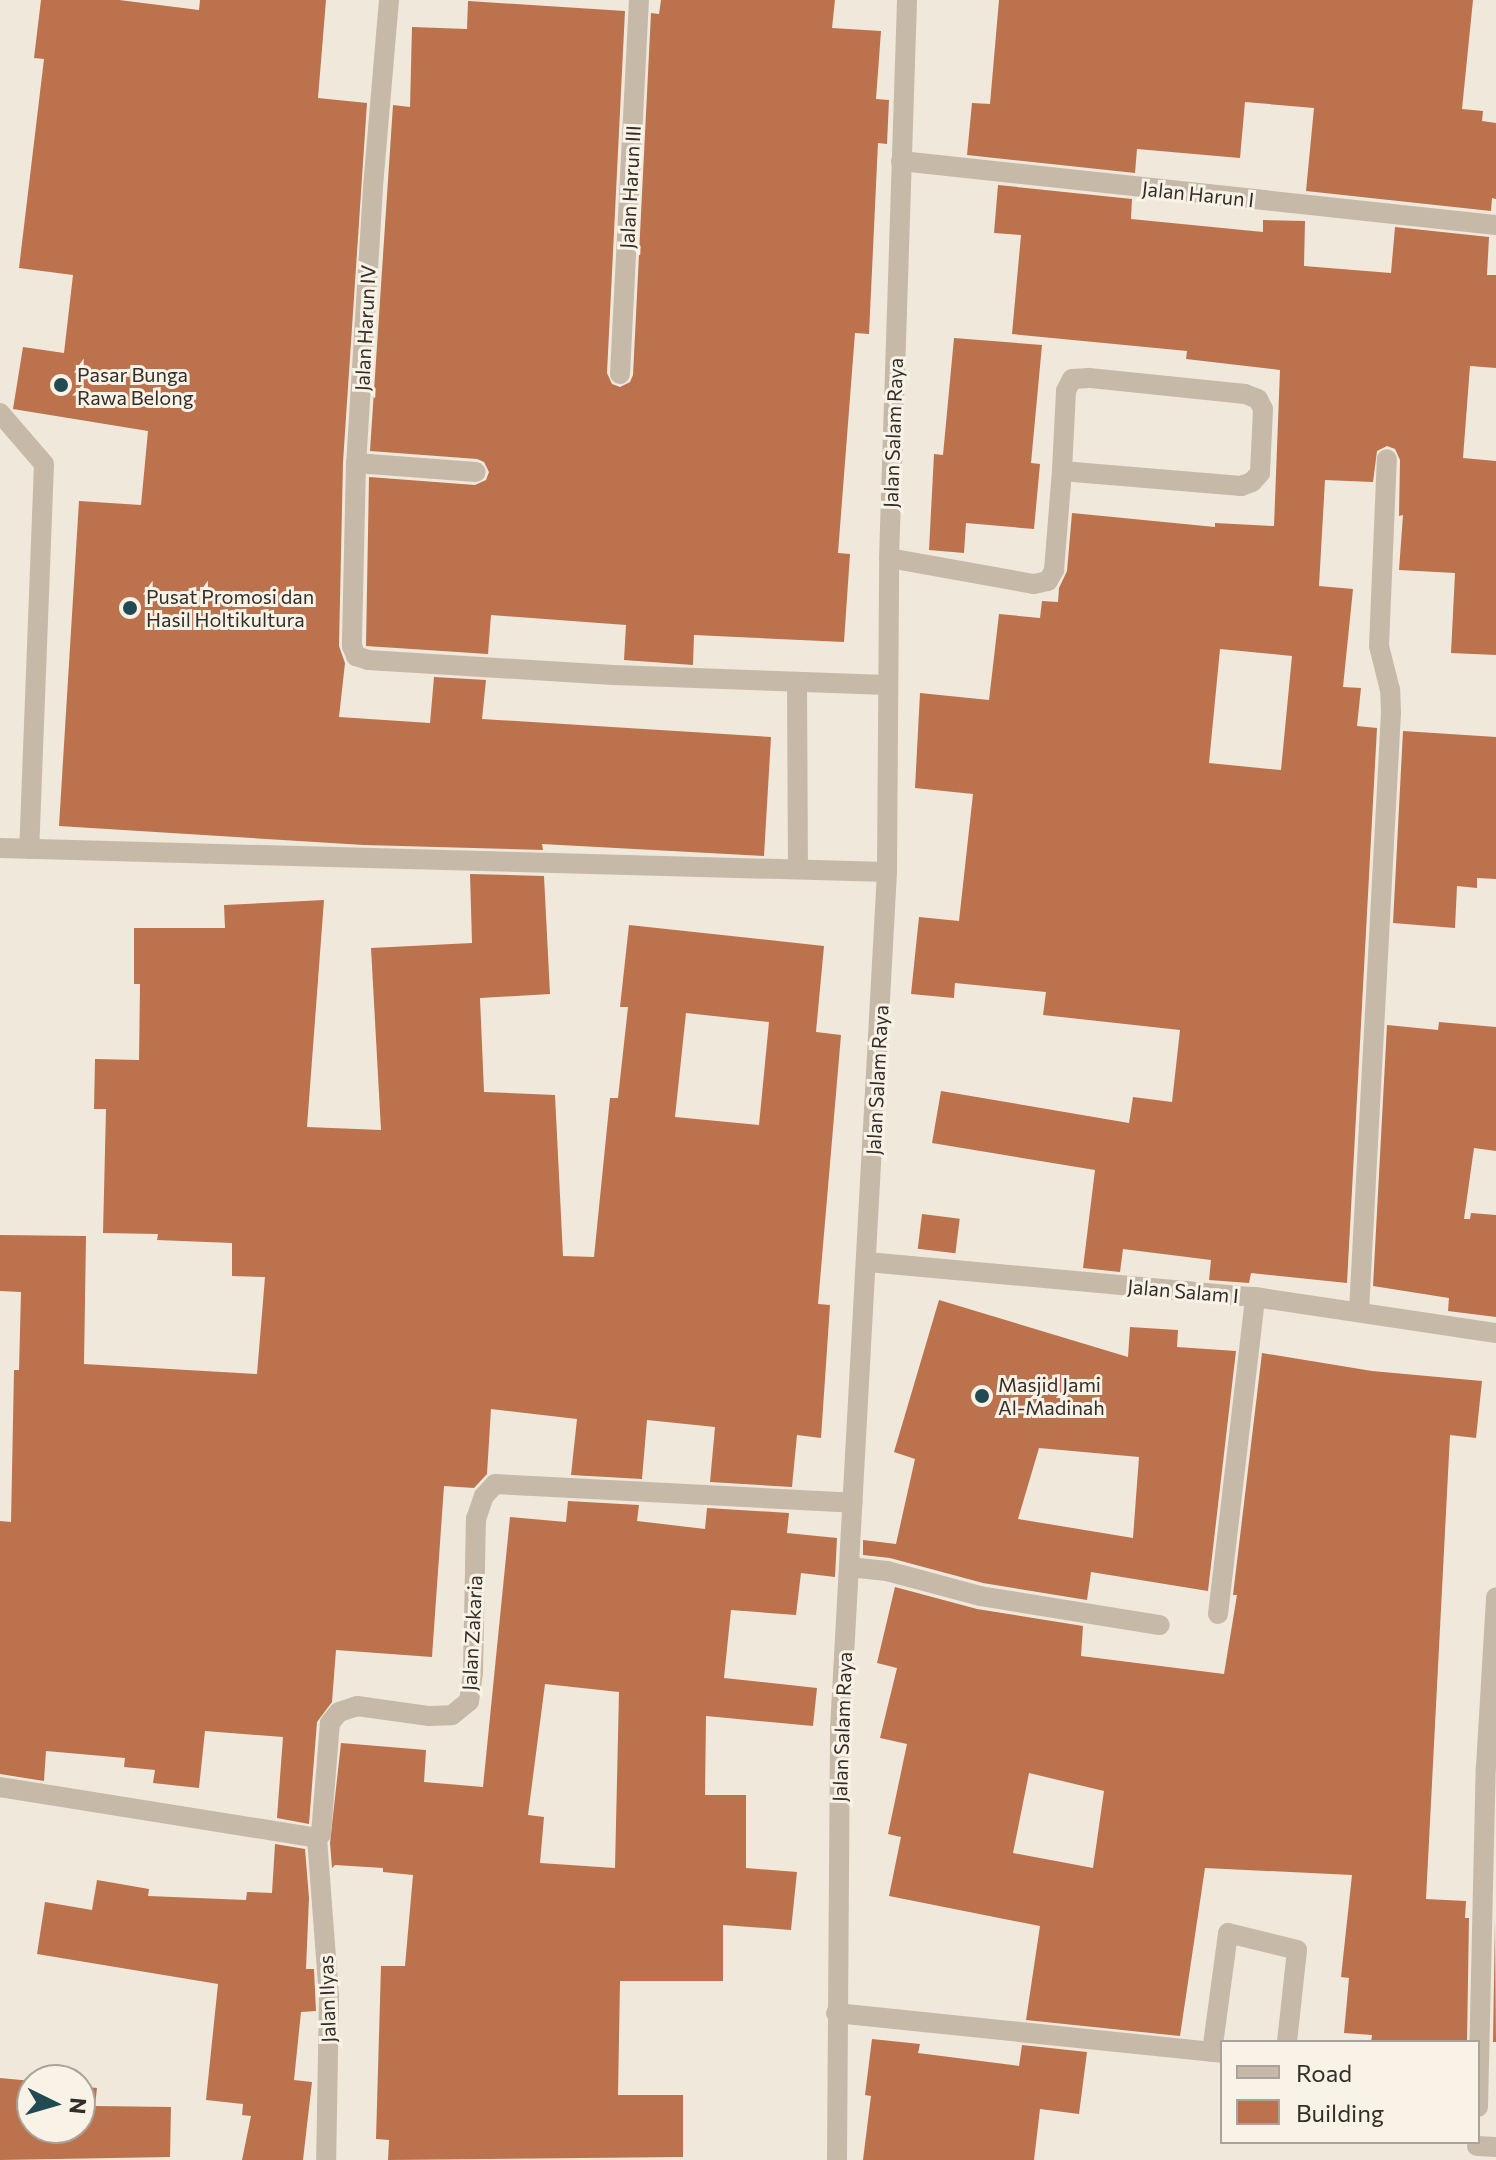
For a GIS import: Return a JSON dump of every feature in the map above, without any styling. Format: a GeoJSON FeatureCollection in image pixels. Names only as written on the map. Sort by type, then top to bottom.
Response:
{"type":"FeatureCollection","features":[{"type":"Feature","properties":{"kind":"street","name":"Jalan Harun IV"},"geometry":{"type":"LineString","coordinates":[[389,0],[373,188],[356,463],[352,646],[356,656],[414,663],[797,684]]}},
{"type":"Feature","properties":{"kind":"street","name":"Jalan Harun III"},"geometry":{"type":"LineString","coordinates":[[620,374],[639,0]]}},
{"type":"Feature","properties":{"kind":"street","name":"Jalan Salam Raya"},"geometry":{"type":"LineString","coordinates":[[837,2160],[840,1729],[887,872],[889,558],[907,0]]}},
{"type":"Feature","properties":{"kind":"street","name":"Jalan Harun I"},"geometry":{"type":"LineString","coordinates":[[901,161],[1496,225]]}},
{"type":"Feature","properties":{"kind":"street"},"geometry":{"type":"LineString","coordinates":[[889,558],[1034,584],[1048,581],[1054,570],[1066,391],[1072,379],[1089,378],[1245,394],[1258,399],[1263,409],[1260,473],[1252,482],[1241,486],[1062,471]]}},
{"type":"Feature","properties":{"kind":"street"},"geometry":{"type":"LineString","coordinates":[[0,413],[44,464],[29,849]]}},
{"type":"Feature","properties":{"kind":"street"},"geometry":{"type":"LineString","coordinates":[[1359,1311],[1391,713],[1390,690],[1379,646],[1387,459]]}},
{"type":"Feature","properties":{"kind":"street"},"geometry":{"type":"LineString","coordinates":[[356,463],[476,472]]}},
{"type":"Feature","properties":{"kind":"street"},"geometry":{"type":"LineString","coordinates":[[798,869],[797,684],[887,685]]}},
{"type":"Feature","properties":{"kind":"street"},"geometry":{"type":"LineString","coordinates":[[0,848],[887,872]]}},
{"type":"Feature","properties":{"kind":"street","name":"Jalan Salam I"},"geometry":{"type":"LineString","coordinates":[[867,1262],[1255,1297],[1496,1333]]}},
{"type":"Feature","properties":{"kind":"street"},"geometry":{"type":"LineString","coordinates":[[1218,1614],[1255,1297]]}},
{"type":"Feature","properties":{"kind":"street","name":"Jalan Zakaria"},"geometry":{"type":"LineString","coordinates":[[317,1838],[321,1834],[330,1723],[339,1712],[357,1706],[429,1716],[452,1715],[469,1701],[473,1672],[476,1519],[484,1496],[495,1484],[852,1503]]}},
{"type":"Feature","properties":{"kind":"street"},"geometry":{"type":"LineString","coordinates":[[849,1567],[887,1571],[980,1596],[1160,1625]]}},
{"type":"Feature","properties":{"kind":"street"},"geometry":{"type":"LineString","coordinates":[[1480,2055],[1496,1597]]}},
{"type":"Feature","properties":{"kind":"street"},"geometry":{"type":"LineString","coordinates":[[0,1787],[317,1838]]}},
{"type":"Feature","properties":{"kind":"street","name":"Jalan Ilyas"},"geometry":{"type":"LineString","coordinates":[[317,1838],[329,1996],[326,2160]]}},
{"type":"Feature","properties":{"kind":"street"},"geometry":{"type":"LineString","coordinates":[[836,2013],[1217,2052],[1228,1933],[1297,1950],[1287,2040]]}},
{"type":"Feature","properties":{"kind":"building"},"geometry":{"type":"Polygon","coordinates":[[[41,0],[119,0],[199,10],[200,0],[326,0],[318,98],[367,103],[343,462],[339,646],[345,663],[339,717],[430,723],[434,677],[486,680],[482,719],[771,737],[764,856],[542,844],[543,850],[364,845],[59,826],[79,501],[141,505],[148,431],[13,409],[23,347],[64,353],[73,275],[19,268],[44,59],[34,58],[41,0]]]}},
{"type":"Feature","properties":{"kind":"building"},"geometry":{"type":"Polygon","coordinates":[[[661,0],[835,0],[832,28],[881,31],[876,99],[889,100],[887,144],[878,143],[869,334],[855,333],[838,553],[850,554],[844,642],[694,635],[693,665],[624,660],[626,625],[491,615],[488,654],[366,646],[369,477],[475,485],[486,480],[489,472],[484,462],[477,459],[370,451],[393,105],[410,107],[412,27],[467,29],[468,1],[625,11],[607,373],[612,384],[620,387],[630,382],[633,375],[651,13],[659,14],[661,0]]]}},
{"type":"Feature","properties":{"kind":"building"},"geometry":{"type":"Polygon","coordinates":[[[999,0],[1473,0],[1462,109],[1483,111],[1482,121],[1496,123],[1496,199],[1492,198],[1491,211],[1306,191],[1314,108],[1245,102],[1240,158],[1137,149],[1135,173],[967,155],[972,103],[990,104],[999,0]]]}},
{"type":"Feature","properties":{"kind":"building"},"geometry":{"type":"Polygon","coordinates":[[[998,185],[1132,199],[1131,219],[1263,232],[1263,220],[1305,221],[1304,266],[1391,273],[1395,227],[1489,237],[1487,275],[1496,275],[1496,368],[1470,366],[1463,458],[1496,461],[1496,655],[1451,653],[1455,573],[1399,570],[1403,515],[1399,516],[1400,460],[1395,449],[1387,446],[1377,451],[1373,482],[1325,480],[1319,586],[1353,589],[1343,687],[1361,688],[1357,726],[1377,728],[1347,1283],[1251,1273],[1249,1283],[1209,1280],[1211,1260],[1123,1249],[1120,1272],[1083,1268],[1095,1170],[932,1143],[941,1091],[1129,1123],[1133,1097],[1172,1102],[1180,1030],[1043,1015],[1046,992],[955,983],[954,998],[911,994],[919,917],[959,921],[973,794],[915,788],[920,693],[989,700],[999,614],[1040,618],[1042,601],[1058,602],[1059,588],[1067,571],[1072,513],[1215,527],[1215,523],[1274,526],[1280,370],[1186,359],[1187,351],[1012,334],[1021,235],[994,233],[998,185]],[[1220,649],[1209,763],[1281,770],[1292,656],[1220,649]]]}},
{"type":"Feature","properties":{"kind":"building"},"geometry":{"type":"Polygon","coordinates":[[[954,338],[1042,345],[1031,463],[1040,464],[1034,529],[966,523],[964,553],[929,550],[934,454],[943,455],[954,338]]]}},
{"type":"Feature","properties":{"kind":"building"},"geometry":{"type":"Polygon","coordinates":[[[1403,731],[1496,737],[1496,879],[1477,878],[1477,888],[1457,886],[1455,928],[1393,923],[1403,731]]]}},
{"type":"Feature","properties":{"kind":"building"},"geometry":{"type":"Polygon","coordinates":[[[470,874],[544,876],[550,994],[480,998],[484,1092],[555,1095],[563,1256],[594,1257],[610,1098],[618,1098],[628,1007],[620,1007],[629,925],[824,946],[816,1032],[841,1035],[818,1304],[830,1305],[821,1438],[797,1435],[792,1487],[710,1482],[715,1427],[647,1420],[642,1479],[571,1475],[577,1419],[491,1409],[487,1474],[474,1488],[444,1486],[432,1657],[336,1650],[332,1702],[317,1722],[309,1824],[277,1818],[283,1737],[205,1731],[199,1788],[153,1783],[155,1770],[124,1767],[125,1758],[46,1751],[44,1781],[0,1774],[0,1521],[11,1522],[14,1370],[19,1370],[21,1292],[0,1291],[0,1235],[86,1236],[84,1364],[257,1374],[265,1277],[232,1276],[232,1243],[157,1240],[158,1234],[103,1233],[106,1109],[94,1109],[95,1059],[139,1060],[140,984],[134,984],[134,928],[225,928],[224,905],[324,900],[307,1127],[381,1130],[371,948],[472,943],[470,874]],[[686,1013],[675,1117],[759,1125],[769,1022],[686,1013]]]}},
{"type":"Feature","properties":{"kind":"building"},"geometry":{"type":"Polygon","coordinates":[[[1439,1022],[1496,1027],[1496,1151],[1474,1148],[1464,1219],[1470,1219],[1471,1213],[1496,1215],[1496,1317],[1448,1311],[1449,1298],[1373,1286],[1387,1025],[1438,1030],[1439,1022]]]}},
{"type":"Feature","properties":{"kind":"building"},"geometry":{"type":"Polygon","coordinates":[[[922,1214],[960,1219],[955,1253],[918,1249],[922,1214]]]}},
{"type":"Feature","properties":{"kind":"building"},"geometry":{"type":"Polygon","coordinates":[[[939,1300],[1128,1357],[1130,1327],[1178,1330],[1177,1347],[1236,1351],[1208,1591],[1091,1572],[1087,1600],[983,1583],[890,1558],[863,1555],[863,1540],[896,1544],[915,1459],[894,1452],[939,1300]],[[1039,1448],[1018,1519],[1133,1538],[1139,1457],[1039,1448]]]}},
{"type":"Feature","properties":{"kind":"building"},"geometry":{"type":"Polygon","coordinates":[[[1262,1353],[1372,1371],[1482,1381],[1476,1438],[1450,1435],[1426,1899],[1466,1901],[1465,1918],[1469,1918],[1467,2040],[1371,2040],[1372,2035],[1344,2033],[1349,1978],[1341,1977],[1352,1875],[1205,1868],[1180,2036],[1026,2020],[1040,1926],[889,1896],[901,1837],[888,1834],[907,1744],[880,1738],[897,1668],[877,1663],[895,1587],[977,1609],[1083,1626],[1081,1656],[1224,1674],[1237,1595],[1233,1595],[1262,1353]],[[1029,1773],[1013,1853],[1093,1868],[1104,1791],[1029,1773]]]}},
{"type":"Feature","properties":{"kind":"building"},"geometry":{"type":"Polygon","coordinates":[[[568,1501],[639,1505],[637,1521],[705,1529],[707,1508],[789,1513],[787,1533],[837,1538],[835,1577],[801,1573],[796,1615],[731,1610],[724,1678],[817,1688],[813,1726],[706,1716],[705,1795],[746,1795],[746,1868],[797,1872],[791,1930],[723,1925],[723,1981],[620,1981],[618,2095],[683,2095],[683,2157],[388,2160],[389,2140],[376,2139],[381,1966],[405,1966],[413,1875],[383,1872],[383,1868],[335,1865],[332,1868],[330,1843],[341,1743],[426,1750],[424,1782],[483,1787],[510,1517],[566,1522],[568,1501]],[[545,1684],[528,1815],[544,1817],[540,1863],[615,1868],[619,1692],[545,1684]]]}},
{"type":"Feature","properties":{"kind":"building"},"geometry":{"type":"Polygon","coordinates":[[[275,1844],[305,1849],[309,1898],[306,1969],[314,1969],[316,2011],[301,2012],[294,2080],[312,2082],[303,2160],[242,2160],[251,2116],[242,2115],[243,2104],[206,2100],[218,1984],[37,1954],[45,1902],[92,1910],[97,1880],[149,1889],[148,1896],[246,1900],[247,1892],[272,1893],[275,1844]]]}},
{"type":"Feature","properties":{"kind":"building"},"geometry":{"type":"Polygon","coordinates":[[[1495,1919],[1496,2042],[1493,2042],[1495,1919]]]}},
{"type":"Feature","properties":{"kind":"building"},"geometry":{"type":"Polygon","coordinates":[[[872,2039],[920,2044],[918,2053],[1019,2066],[1022,2045],[1087,2052],[1079,2114],[1040,2109],[1034,2160],[863,2160],[871,2096],[865,2095],[872,2039]]]}},
{"type":"Feature","properties":{"kind":"building"},"geometry":{"type":"Polygon","coordinates":[[[0,2078],[16,2080],[16,2144],[96,2144],[96,2106],[171,2107],[170,2157],[0,2160],[0,2078]]]}},
{"type":"Feature","properties":{"kind":"place","name":"Pasar Bunga Rawa Belong"},"geometry":{"type":"Point","coordinates":[61,385]}},
{"type":"Feature","properties":{"kind":"place","name":"Pusat Promosi dan Hasil Holtikultura"},"geometry":{"type":"Point","coordinates":[130,608]}},
{"type":"Feature","properties":{"kind":"place","name":"Masjid Jami Al-Madinah"},"geometry":{"type":"Point","coordinates":[982,1396]}}]}
